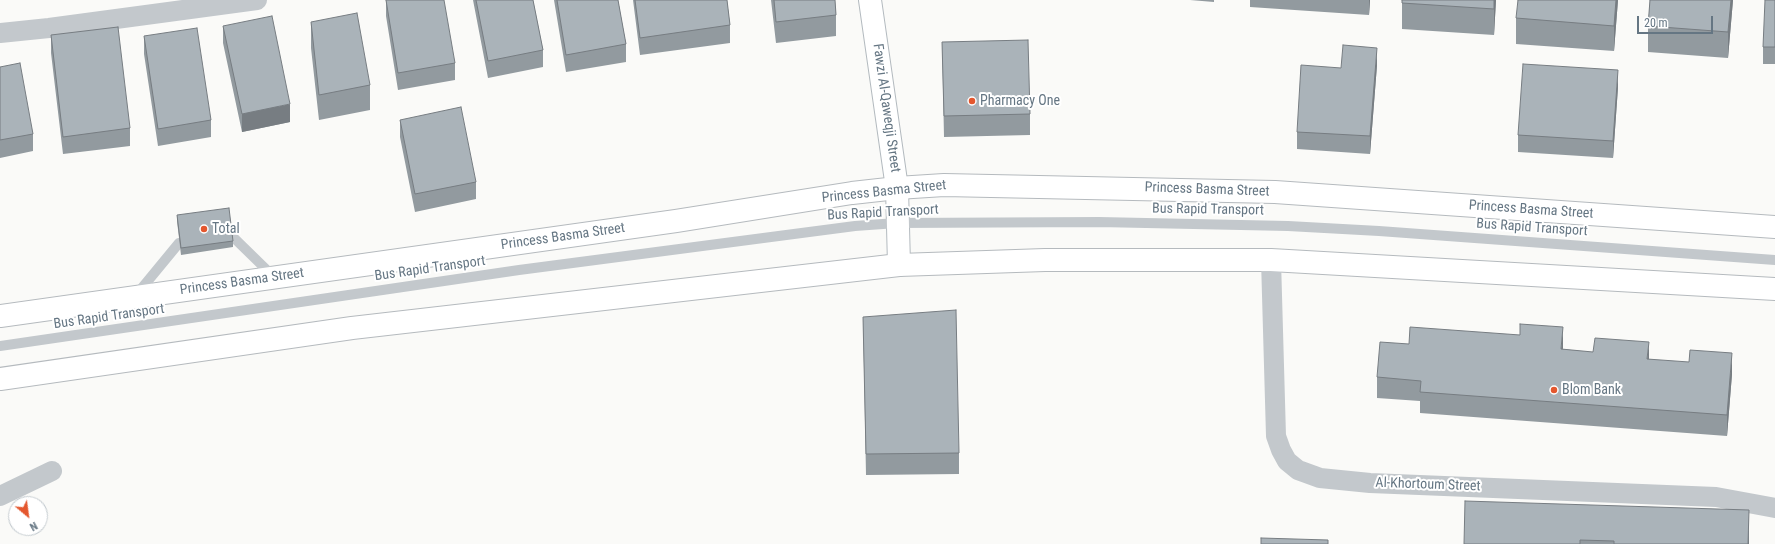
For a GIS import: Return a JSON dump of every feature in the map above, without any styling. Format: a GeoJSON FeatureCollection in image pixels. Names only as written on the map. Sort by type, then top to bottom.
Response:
{"type":"FeatureCollection","features":[{"type":"Feature","properties":{"kind":"main road","name":"Fawzi Al-Qaweqji Street"},"geometry":{"type":"LineString","coordinates":[[870,0],[897,188],[899,264]]}},
{"type":"Feature","properties":{"kind":"main road","name":"Princess Basma Street"},"geometry":{"type":"LineString","coordinates":[[0,316],[668,222],[852,193],[944,185],[1275,192],[1775,227]]}},
{"type":"Feature","properties":{"kind":"main road"},"geometry":{"type":"LineString","coordinates":[[0,379],[352,328],[899,264],[1045,260],[1271,260],[1775,289]]}},
{"type":"Feature","properties":{"kind":"street"},"geometry":{"type":"LineString","coordinates":[[0,32],[49,28],[229,2],[257,0]]}},
{"type":"Feature","properties":{"kind":"street","name":"Al-Khortoum Street"},"geometry":{"type":"LineString","coordinates":[[1271,260],[1276,436],[1287,461],[1298,470],[1320,478],[1370,483],[1716,497],[1775,508]]}},
{"type":"Feature","properties":{"kind":"street"},"geometry":{"type":"LineString","coordinates":[[0,496],[52,471]]}},
{"type":"Feature","properties":{"kind":"lane","name":"Bus Rapid Transport"},"geometry":{"type":"LineString","coordinates":[[0,346],[520,270],[855,226],[897,223],[1099,222],[1288,226],[1387,231],[1775,260]]}},
{"type":"Feature","properties":{"kind":"lane"},"geometry":{"type":"LineString","coordinates":[[232,236],[276,278]]}},
{"type":"Feature","properties":{"kind":"lane"},"geometry":{"type":"LineString","coordinates":[[135,297],[180,243]]}},
{"type":"Feature","properties":{"kind":"building"},"geometry":{"type":"Polygon","coordinates":[[[386,0],[444,0],[455,63],[398,73],[386,0]]]}},
{"type":"Feature","properties":{"kind":"building"},"geometry":{"type":"Polygon","coordinates":[[[476,0],[533,0],[543,50],[488,61],[476,0]]]}},
{"type":"Feature","properties":{"kind":"building"},"geometry":{"type":"Polygon","coordinates":[[[557,0],[618,0],[626,44],[566,55],[557,0]]]}},
{"type":"Feature","properties":{"kind":"building"},"geometry":{"type":"Polygon","coordinates":[[[635,0],[727,0],[730,25],[640,38],[635,0]]]}},
{"type":"Feature","properties":{"kind":"building"},"geometry":{"type":"Polygon","coordinates":[[[774,0],[835,0],[836,15],[776,22],[774,0]]]}},
{"type":"Feature","properties":{"kind":"building"},"geometry":{"type":"Polygon","coordinates":[[[1402,0],[1494,0],[1494,9],[1402,3],[1402,0]]]}},
{"type":"Feature","properties":{"kind":"building"},"geometry":{"type":"Polygon","coordinates":[[[1518,0],[1616,0],[1614,26],[1516,18],[1518,0]]]}},
{"type":"Feature","properties":{"kind":"building"},"geometry":{"type":"Polygon","coordinates":[[[1650,0],[1731,0],[1728,32],[1648,26],[1650,0]]]}},
{"type":"Feature","properties":{"kind":"building"},"geometry":{"type":"Polygon","coordinates":[[[1765,0],[1775,0],[1775,47],[1763,47],[1765,0]]]}},
{"type":"Feature","properties":{"kind":"building"},"geometry":{"type":"Polygon","coordinates":[[[357,13],[370,85],[319,95],[311,22],[357,13]]]}},
{"type":"Feature","properties":{"kind":"building"},"geometry":{"type":"Polygon","coordinates":[[[272,16],[290,104],[242,114],[223,26],[272,16]]]}},
{"type":"Feature","properties":{"kind":"building"},"geometry":{"type":"Polygon","coordinates":[[[118,27],[130,128],[63,137],[51,35],[118,27]]]}},
{"type":"Feature","properties":{"kind":"building"},"geometry":{"type":"Polygon","coordinates":[[[197,28],[211,120],[158,129],[144,36],[197,28]]]}},
{"type":"Feature","properties":{"kind":"building"},"geometry":{"type":"Polygon","coordinates":[[[1028,40],[1030,114],[944,116],[942,42],[1028,40]]]}},
{"type":"Feature","properties":{"kind":"building"},"geometry":{"type":"Polygon","coordinates":[[[1343,45],[1377,48],[1370,136],[1297,132],[1301,65],[1341,68],[1343,45]]]}},
{"type":"Feature","properties":{"kind":"building"},"geometry":{"type":"Polygon","coordinates":[[[20,63],[33,134],[0,140],[0,67],[20,63]]]}},
{"type":"Feature","properties":{"kind":"building"},"geometry":{"type":"Polygon","coordinates":[[[1523,64],[1618,70],[1613,141],[1518,135],[1523,64]]]}},
{"type":"Feature","properties":{"kind":"building"},"geometry":{"type":"Polygon","coordinates":[[[461,107],[476,182],[415,194],[400,120],[461,107]]]}},
{"type":"Feature","properties":{"kind":"building","name":"Total"},"geometry":{"type":"Polygon","coordinates":[[[229,208],[233,241],[181,248],[177,215],[229,208]]]}},
{"type":"Feature","properties":{"kind":"building"},"geometry":{"type":"Polygon","coordinates":[[[956,310],[959,453],[866,454],[863,317],[956,310]]]}},
{"type":"Feature","properties":{"kind":"building","name":"Blom Bank"},"geometry":{"type":"Polygon","coordinates":[[[1520,324],[1563,327],[1561,349],[1593,352],[1595,338],[1649,342],[1647,359],[1689,362],[1690,350],[1732,353],[1727,415],[1420,392],[1421,381],[1377,377],[1380,342],[1409,344],[1410,327],[1520,335],[1520,324]]]}},
{"type":"Feature","properties":{"kind":"building"},"geometry":{"type":"Polygon","coordinates":[[[1465,501],[1749,510],[1748,544],[1614,544],[1614,541],[1580,540],[1580,544],[1464,544],[1465,501]]]}},
{"type":"Feature","properties":{"kind":"building"},"geometry":{"type":"Polygon","coordinates":[[[1261,538],[1328,540],[1328,544],[1261,544],[1261,538]]]}},
{"type":"Feature","properties":{"kind":"place","name":"Pharmacy One"},"geometry":{"type":"Point","coordinates":[972,101]}},
{"type":"Feature","properties":{"kind":"place","name":"Total"},"geometry":{"type":"Point","coordinates":[204,229]}},
{"type":"Feature","properties":{"kind":"place","name":"Blom Bank"},"geometry":{"type":"Point","coordinates":[1554,390]}}]}
